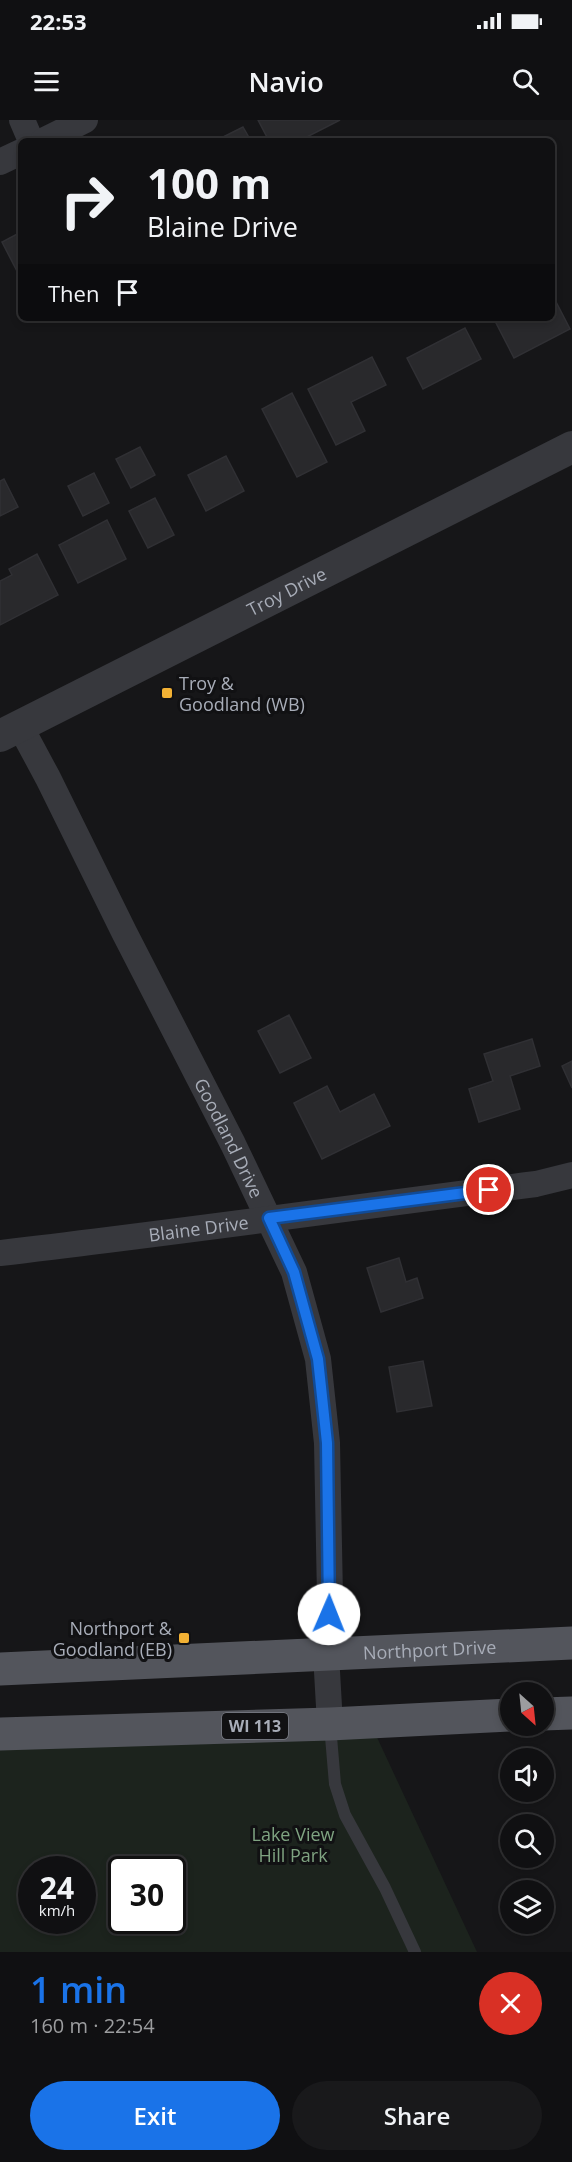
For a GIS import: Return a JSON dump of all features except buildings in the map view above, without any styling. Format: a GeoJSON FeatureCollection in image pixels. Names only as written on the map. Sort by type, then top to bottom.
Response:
{"type":"FeatureCollection","features":[{"type":"Feature","properties":{"kind":"main road","name":"Northport Drive"},"geometry":{"type":"LineString","coordinates":[[0,1669],[572,1643]]}},
{"type":"Feature","properties":{"kind":"main road"},"geometry":{"type":"LineString","coordinates":[[554,1714],[572,1713]]}},
{"type":"Feature","properties":{"kind":"main road","name":"WI 113"},"geometry":{"type":"LineString","coordinates":[[0,1734],[330,1724],[500,1716]]}},
{"type":"Feature","properties":{"kind":"street"},"geometry":{"type":"LineString","coordinates":[[22,120],[31,138]]}},
{"type":"Feature","properties":{"kind":"street"},"geometry":{"type":"LineString","coordinates":[[49,138],[85,120]]}},
{"type":"Feature","properties":{"kind":"street"},"geometry":{"type":"LineString","coordinates":[[0,162],[18,153]]}},
{"type":"Feature","properties":{"kind":"street","name":"Troy Drive"},"geometry":{"type":"LineString","coordinates":[[10,731],[572,447]]}},
{"type":"Feature","properties":{"kind":"street","name":"Goodland Drive"},"geometry":{"type":"LineString","coordinates":[[10,731],[48,778],[124,932],[228,1133],[294,1272],[318,1359],[327,1443],[330,1597],[326,1654],[330,1724]]}},
{"type":"Feature","properties":{"kind":"street","name":"Blaine Drive"},"geometry":{"type":"LineString","coordinates":[[0,1253],[536,1184],[572,1175]]}},
{"type":"Feature","properties":{"kind":"lane"},"geometry":{"type":"LineString","coordinates":[[330,1724],[335,1784],[345,1815],[385,1888],[415,1952]]}},
{"type":"Feature","properties":{"kind":"green space","name":"Lake View Hill Park"},"geometry":{"type":"Polygon","coordinates":[[[375,1733],[477,1952],[0,1952],[0,1748],[375,1733]]]}},
{"type":"Feature","properties":{"kind":"place","name":"Troy & Goodland (WB)"},"geometry":{"type":"Point","coordinates":[167,693]}},
{"type":"Feature","properties":{"kind":"place","name":"Northport & Goodland (EB)"},"geometry":{"type":"Point","coordinates":[184,1638]}},
{"type":"Feature","properties":{"kind":"route"},"geometry":{"type":"LineString","coordinates":[[329,1614],[327,1443],[318,1359],[294,1272],[269,1218],[489,1190]]}}]}
